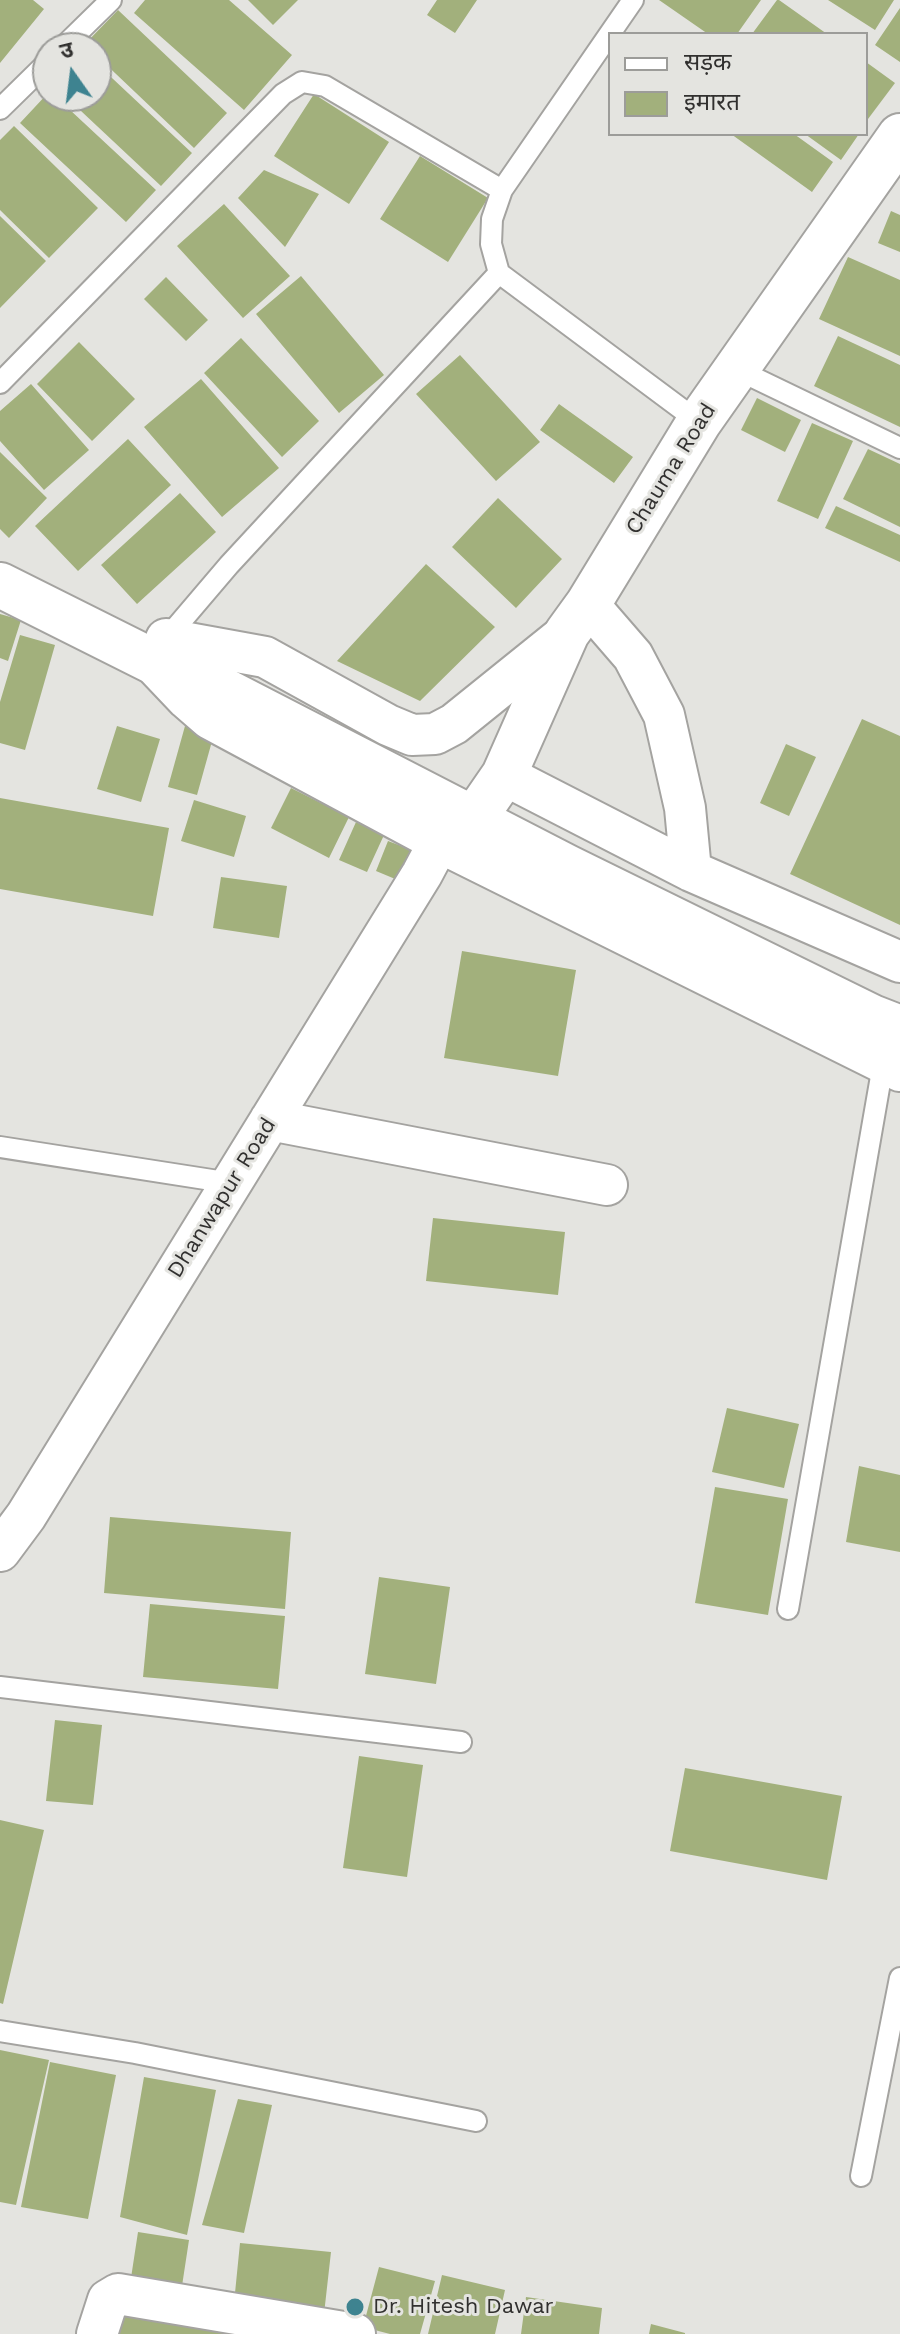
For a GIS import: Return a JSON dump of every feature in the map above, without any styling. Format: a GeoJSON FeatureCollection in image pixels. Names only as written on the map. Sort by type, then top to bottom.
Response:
{"type":"FeatureCollection","features":[{"type":"Feature","properties":{"kind":"street","name":"Chauma Road"},"geometry":{"type":"LineString","coordinates":[[456,831],[504,775],[578,618],[699,422],[900,136]]}},
{"type":"Feature","properties":{"kind":"street"},"geometry":{"type":"LineString","coordinates":[[0,553],[456,831],[894,1055]]}},
{"type":"Feature","properties":{"kind":"street"},"geometry":{"type":"LineString","coordinates":[[0,585],[166,656],[275,660],[388,725],[412,735],[435,734],[454,724],[578,618],[633,656],[664,715],[685,808],[691,871]]}},
{"type":"Feature","properties":{"kind":"street"},"geometry":{"type":"LineString","coordinates":[[504,775],[691,871],[900,962]]}},
{"type":"Feature","properties":{"kind":"street"},"geometry":{"type":"LineString","coordinates":[[456,831],[567,867],[872,1017],[894,1055]]}},
{"type":"Feature","properties":{"kind":"street","name":"Dhanwapur Road"},"geometry":{"type":"LineString","coordinates":[[0,1551],[13,1514],[231,1183],[422,874],[456,831]]}},
{"type":"Feature","properties":{"kind":"street"},"geometry":{"type":"LineString","coordinates":[[270,1120],[607,1185]]}},
{"type":"Feature","properties":{"kind":"street"},"geometry":{"type":"LineString","coordinates":[[97,2334],[108,2300],[118,2294],[355,2334]]}},
{"type":"Feature","properties":{"kind":"lane"},"geometry":{"type":"LineString","coordinates":[[78,32],[111,0]]}},
{"type":"Feature","properties":{"kind":"lane"},"geometry":{"type":"LineString","coordinates":[[611,32],[633,0]]}},
{"type":"Feature","properties":{"kind":"lane"},"geometry":{"type":"LineString","coordinates":[[608,36],[502,190],[492,219],[491,244],[499,273],[699,422]]}},
{"type":"Feature","properties":{"kind":"lane"},"geometry":{"type":"LineString","coordinates":[[0,109],[32,78]]}},
{"type":"Feature","properties":{"kind":"lane"},"geometry":{"type":"LineString","coordinates":[[0,383],[283,94],[302,82],[325,86],[502,190]]}},
{"type":"Feature","properties":{"kind":"lane"},"geometry":{"type":"LineString","coordinates":[[166,656],[229,565],[499,273]]}},
{"type":"Feature","properties":{"kind":"lane"},"geometry":{"type":"LineString","coordinates":[[736,369],[900,448]]}},
{"type":"Feature","properties":{"kind":"lane"},"geometry":{"type":"LineString","coordinates":[[788,1609],[894,1055]]}},
{"type":"Feature","properties":{"kind":"lane"},"geometry":{"type":"LineString","coordinates":[[0,1147],[231,1183]]}},
{"type":"Feature","properties":{"kind":"lane"},"geometry":{"type":"LineString","coordinates":[[0,1687],[461,1742]]}},
{"type":"Feature","properties":{"kind":"lane"},"geometry":{"type":"LineString","coordinates":[[861,2176],[900,1978]]}},
{"type":"Feature","properties":{"kind":"lane"},"geometry":{"type":"LineString","coordinates":[[0,2031],[135,2053],[476,2121]]}},
{"type":"Feature","properties":{"kind":"building"},"geometry":{"type":"Polygon","coordinates":[[[0,0],[33,0],[44,9],[0,63],[0,0]]]}},
{"type":"Feature","properties":{"kind":"building"},"geometry":{"type":"Polygon","coordinates":[[[145,0],[229,0],[292,55],[244,110],[134,13],[145,0]]]}},
{"type":"Feature","properties":{"kind":"building"},"geometry":{"type":"Polygon","coordinates":[[[248,0],[298,0],[273,25],[248,0]]]}},
{"type":"Feature","properties":{"kind":"building"},"geometry":{"type":"Polygon","coordinates":[[[437,0],[477,0],[455,33],[427,15],[437,0]]]}},
{"type":"Feature","properties":{"kind":"building"},"geometry":{"type":"Polygon","coordinates":[[[659,0],[761,0],[738,32],[705,32],[659,0]]]}},
{"type":"Feature","properties":{"kind":"building"},"geometry":{"type":"Polygon","coordinates":[[[779,0],[824,32],[753,32],[779,0]]]}},
{"type":"Feature","properties":{"kind":"building"},"geometry":{"type":"Polygon","coordinates":[[[828,0],[894,0],[875,30],[828,0]]]}},
{"type":"Feature","properties":{"kind":"building"},"geometry":{"type":"Polygon","coordinates":[[[900,8],[900,62],[875,45],[900,8]]]}},
{"type":"Feature","properties":{"kind":"building"},"geometry":{"type":"Polygon","coordinates":[[[118,10],[227,113],[194,148],[112,70],[112,32],[97,32],[118,10]]]}},
{"type":"Feature","properties":{"kind":"building"},"geometry":{"type":"Polygon","coordinates":[[[868,63],[895,83],[868,119],[868,63]]]}},
{"type":"Feature","properties":{"kind":"building"},"geometry":{"type":"Polygon","coordinates":[[[112,78],[192,153],[161,186],[82,112],[112,112],[112,78]]]}},
{"type":"Feature","properties":{"kind":"building"},"geometry":{"type":"Polygon","coordinates":[[[314,94],[389,142],[349,204],[274,156],[314,94]]]}},
{"type":"Feature","properties":{"kind":"building"},"geometry":{"type":"Polygon","coordinates":[[[32,110],[72,112],[156,190],[126,222],[20,123],[32,110]]]}},
{"type":"Feature","properties":{"kind":"building"},"geometry":{"type":"Polygon","coordinates":[[[14,126],[98,208],[49,258],[0,210],[0,140],[14,126]]]}},
{"type":"Feature","properties":{"kind":"building"},"geometry":{"type":"Polygon","coordinates":[[[734,136],[797,136],[833,162],[812,192],[734,136]]]}},
{"type":"Feature","properties":{"kind":"building"},"geometry":{"type":"Polygon","coordinates":[[[808,136],[858,136],[841,160],[808,136]]]}},
{"type":"Feature","properties":{"kind":"building"},"geometry":{"type":"Polygon","coordinates":[[[420,156],[488,198],[448,262],[380,219],[420,156]]]}},
{"type":"Feature","properties":{"kind":"building"},"geometry":{"type":"Polygon","coordinates":[[[264,170],[319,194],[285,247],[238,198],[264,170]]]}},
{"type":"Feature","properties":{"kind":"building"},"geometry":{"type":"Polygon","coordinates":[[[224,204],[290,276],[243,318],[177,246],[224,204]]]}},
{"type":"Feature","properties":{"kind":"building"},"geometry":{"type":"Polygon","coordinates":[[[891,211],[900,215],[900,252],[878,243],[891,211]]]}},
{"type":"Feature","properties":{"kind":"building"},"geometry":{"type":"Polygon","coordinates":[[[0,216],[46,261],[0,308],[0,216]]]}},
{"type":"Feature","properties":{"kind":"building"},"geometry":{"type":"Polygon","coordinates":[[[848,257],[900,280],[900,356],[819,319],[848,257]]]}},
{"type":"Feature","properties":{"kind":"building"},"geometry":{"type":"Polygon","coordinates":[[[301,276],[384,375],[339,413],[256,314],[301,276]]]}},
{"type":"Feature","properties":{"kind":"building"},"geometry":{"type":"Polygon","coordinates":[[[166,277],[208,320],[186,341],[144,299],[166,277]]]}},
{"type":"Feature","properties":{"kind":"building"},"geometry":{"type":"Polygon","coordinates":[[[838,336],[900,365],[900,427],[814,386],[838,336]]]}},
{"type":"Feature","properties":{"kind":"building"},"geometry":{"type":"Polygon","coordinates":[[[241,338],[319,421],[282,457],[204,373],[241,338]]]}},
{"type":"Feature","properties":{"kind":"building"},"geometry":{"type":"Polygon","coordinates":[[[79,342],[135,399],[92,441],[37,384],[79,342]]]}},
{"type":"Feature","properties":{"kind":"building"},"geometry":{"type":"Polygon","coordinates":[[[460,355],[540,442],[496,481],[416,394],[460,355]]]}},
{"type":"Feature","properties":{"kind":"building"},"geometry":{"type":"Polygon","coordinates":[[[201,379],[279,468],[222,517],[144,427],[201,379]]]}},
{"type":"Feature","properties":{"kind":"building"},"geometry":{"type":"Polygon","coordinates":[[[31,384],[89,450],[44,490],[0,441],[0,411],[31,384]]]}},
{"type":"Feature","properties":{"kind":"building"},"geometry":{"type":"Polygon","coordinates":[[[757,398],[801,420],[785,452],[741,430],[757,398]]]}},
{"type":"Feature","properties":{"kind":"building"},"geometry":{"type":"Polygon","coordinates":[[[559,404],[633,457],[614,483],[540,430],[559,404]]]}},
{"type":"Feature","properties":{"kind":"building"},"geometry":{"type":"Polygon","coordinates":[[[812,423],[853,441],[818,519],[777,501],[812,423]]]}},
{"type":"Feature","properties":{"kind":"building"},"geometry":{"type":"Polygon","coordinates":[[[128,439],[171,485],[78,571],[35,526],[128,439]]]}},
{"type":"Feature","properties":{"kind":"building"},"geometry":{"type":"Polygon","coordinates":[[[868,449],[900,464],[900,527],[843,499],[868,449]]]}},
{"type":"Feature","properties":{"kind":"building"},"geometry":{"type":"Polygon","coordinates":[[[0,452],[47,498],[9,538],[0,529],[0,452]]]}},
{"type":"Feature","properties":{"kind":"building"},"geometry":{"type":"Polygon","coordinates":[[[180,493],[216,532],[137,604],[101,565],[180,493]]]}},
{"type":"Feature","properties":{"kind":"building"},"geometry":{"type":"Polygon","coordinates":[[[498,498],[562,559],[516,608],[452,547],[498,498]]]}},
{"type":"Feature","properties":{"kind":"building"},"geometry":{"type":"Polygon","coordinates":[[[836,506],[900,535],[900,562],[825,528],[836,506]]]}},
{"type":"Feature","properties":{"kind":"building"},"geometry":{"type":"Polygon","coordinates":[[[426,564],[495,627],[420,701],[337,661],[426,564]]]}},
{"type":"Feature","properties":{"kind":"building"},"geometry":{"type":"Polygon","coordinates":[[[0,614],[21,620],[8,661],[0,658],[0,614]]]}},
{"type":"Feature","properties":{"kind":"building"},"geometry":{"type":"Polygon","coordinates":[[[20,635],[55,645],[25,750],[0,743],[0,702],[20,635]]]}},
{"type":"Feature","properties":{"kind":"building"},"geometry":{"type":"Polygon","coordinates":[[[862,719],[900,736],[900,925],[790,874],[862,719]]]}},
{"type":"Feature","properties":{"kind":"building"},"geometry":{"type":"Polygon","coordinates":[[[117,726],[160,739],[141,802],[97,789],[117,726]]]}},
{"type":"Feature","properties":{"kind":"building"},"geometry":{"type":"Polygon","coordinates":[[[185,726],[214,734],[197,795],[168,787],[185,726]]]}},
{"type":"Feature","properties":{"kind":"building"},"geometry":{"type":"Polygon","coordinates":[[[786,744],[816,757],[789,816],[760,803],[786,744]]]}},
{"type":"Feature","properties":{"kind":"building"},"geometry":{"type":"Polygon","coordinates":[[[291,788],[349,817],[329,858],[271,828],[291,788]]]}},
{"type":"Feature","properties":{"kind":"building"},"geometry":{"type":"Polygon","coordinates":[[[0,798],[169,828],[153,916],[0,889],[0,798]]]}},
{"type":"Feature","properties":{"kind":"building"},"geometry":{"type":"Polygon","coordinates":[[[194,800],[246,816],[234,857],[181,841],[194,800]]]}},
{"type":"Feature","properties":{"kind":"building"},"geometry":{"type":"Polygon","coordinates":[[[356,822],[384,835],[367,872],[339,860],[356,822]]]}},
{"type":"Feature","properties":{"kind":"building"},"geometry":{"type":"Polygon","coordinates":[[[388,841],[412,850],[400,881],[376,871],[388,841]]]}},
{"type":"Feature","properties":{"kind":"building"},"geometry":{"type":"Polygon","coordinates":[[[221,877],[287,886],[279,938],[213,928],[221,877]]]}},
{"type":"Feature","properties":{"kind":"building"},"geometry":{"type":"Polygon","coordinates":[[[462,951],[576,970],[558,1076],[444,1058],[462,951]]]}},
{"type":"Feature","properties":{"kind":"building"},"geometry":{"type":"Polygon","coordinates":[[[433,1218],[565,1232],[558,1295],[426,1281],[433,1218]]]}},
{"type":"Feature","properties":{"kind":"building"},"geometry":{"type":"Polygon","coordinates":[[[727,1408],[799,1424],[784,1488],[712,1472],[727,1408]]]}},
{"type":"Feature","properties":{"kind":"building"},"geometry":{"type":"Polygon","coordinates":[[[859,1466],[900,1475],[900,1552],[846,1542],[859,1466]]]}},
{"type":"Feature","properties":{"kind":"building"},"geometry":{"type":"Polygon","coordinates":[[[715,1487],[788,1499],[768,1615],[695,1603],[715,1487]]]}},
{"type":"Feature","properties":{"kind":"building"},"geometry":{"type":"Polygon","coordinates":[[[110,1517],[291,1532],[285,1609],[104,1593],[110,1517]]]}},
{"type":"Feature","properties":{"kind":"building"},"geometry":{"type":"Polygon","coordinates":[[[379,1577],[450,1587],[436,1684],[365,1674],[379,1577]]]}},
{"type":"Feature","properties":{"kind":"building"},"geometry":{"type":"Polygon","coordinates":[[[150,1604],[285,1616],[278,1689],[143,1677],[150,1604]]]}},
{"type":"Feature","properties":{"kind":"building"},"geometry":{"type":"Polygon","coordinates":[[[55,1720],[102,1725],[93,1805],[46,1801],[55,1720]]]}},
{"type":"Feature","properties":{"kind":"building"},"geometry":{"type":"Polygon","coordinates":[[[359,1756],[423,1765],[407,1877],[343,1868],[359,1756]]]}},
{"type":"Feature","properties":{"kind":"building"},"geometry":{"type":"Polygon","coordinates":[[[685,1768],[842,1796],[827,1880],[670,1851],[685,1768]]]}},
{"type":"Feature","properties":{"kind":"building"},"geometry":{"type":"Polygon","coordinates":[[[0,1820],[44,1830],[3,2004],[0,2003],[0,1820]]]}},
{"type":"Feature","properties":{"kind":"building"},"geometry":{"type":"Polygon","coordinates":[[[0,2050],[49,2060],[16,2205],[0,2202],[0,2050]]]}},
{"type":"Feature","properties":{"kind":"building"},"geometry":{"type":"Polygon","coordinates":[[[50,2062],[116,2075],[88,2219],[21,2207],[50,2062]]]}},
{"type":"Feature","properties":{"kind":"building"},"geometry":{"type":"Polygon","coordinates":[[[144,2077],[216,2090],[187,2235],[120,2217],[144,2077]]]}},
{"type":"Feature","properties":{"kind":"building"},"geometry":{"type":"Polygon","coordinates":[[[238,2099],[272,2105],[244,2233],[202,2225],[238,2099]]]}},
{"type":"Feature","properties":{"kind":"building"},"geometry":{"type":"Polygon","coordinates":[[[138,2232],[189,2240],[180,2299],[129,2291],[138,2232]]]}},
{"type":"Feature","properties":{"kind":"building"},"geometry":{"type":"Polygon","coordinates":[[[240,2243],[331,2252],[324,2314],[234,2303],[240,2243]]]}},
{"type":"Feature","properties":{"kind":"building"},"geometry":{"type":"Polygon","coordinates":[[[379,2267],[435,2281],[420,2334],[390,2334],[363,2327],[379,2267]]]}},
{"type":"Feature","properties":{"kind":"building"},"geometry":{"type":"Polygon","coordinates":[[[442,2275],[505,2290],[495,2334],[428,2334],[442,2275]]]}},
{"type":"Feature","properties":{"kind":"building"},"geometry":{"type":"Polygon","coordinates":[[[526,2297],[602,2308],[599,2334],[521,2334],[526,2297]]]}},
{"type":"Feature","properties":{"kind":"building"},"geometry":{"type":"Polygon","coordinates":[[[123,2300],[230,2314],[227,2334],[118,2334],[123,2300]]]}},
{"type":"Feature","properties":{"kind":"building"},"geometry":{"type":"Polygon","coordinates":[[[651,2324],[685,2333],[685,2334],[649,2334],[651,2324]]]}},
{"type":"Feature","properties":{"kind":"place","name":"Dr. Hitesh Dawar"},"geometry":{"type":"Point","coordinates":[355,2307]}}]}
